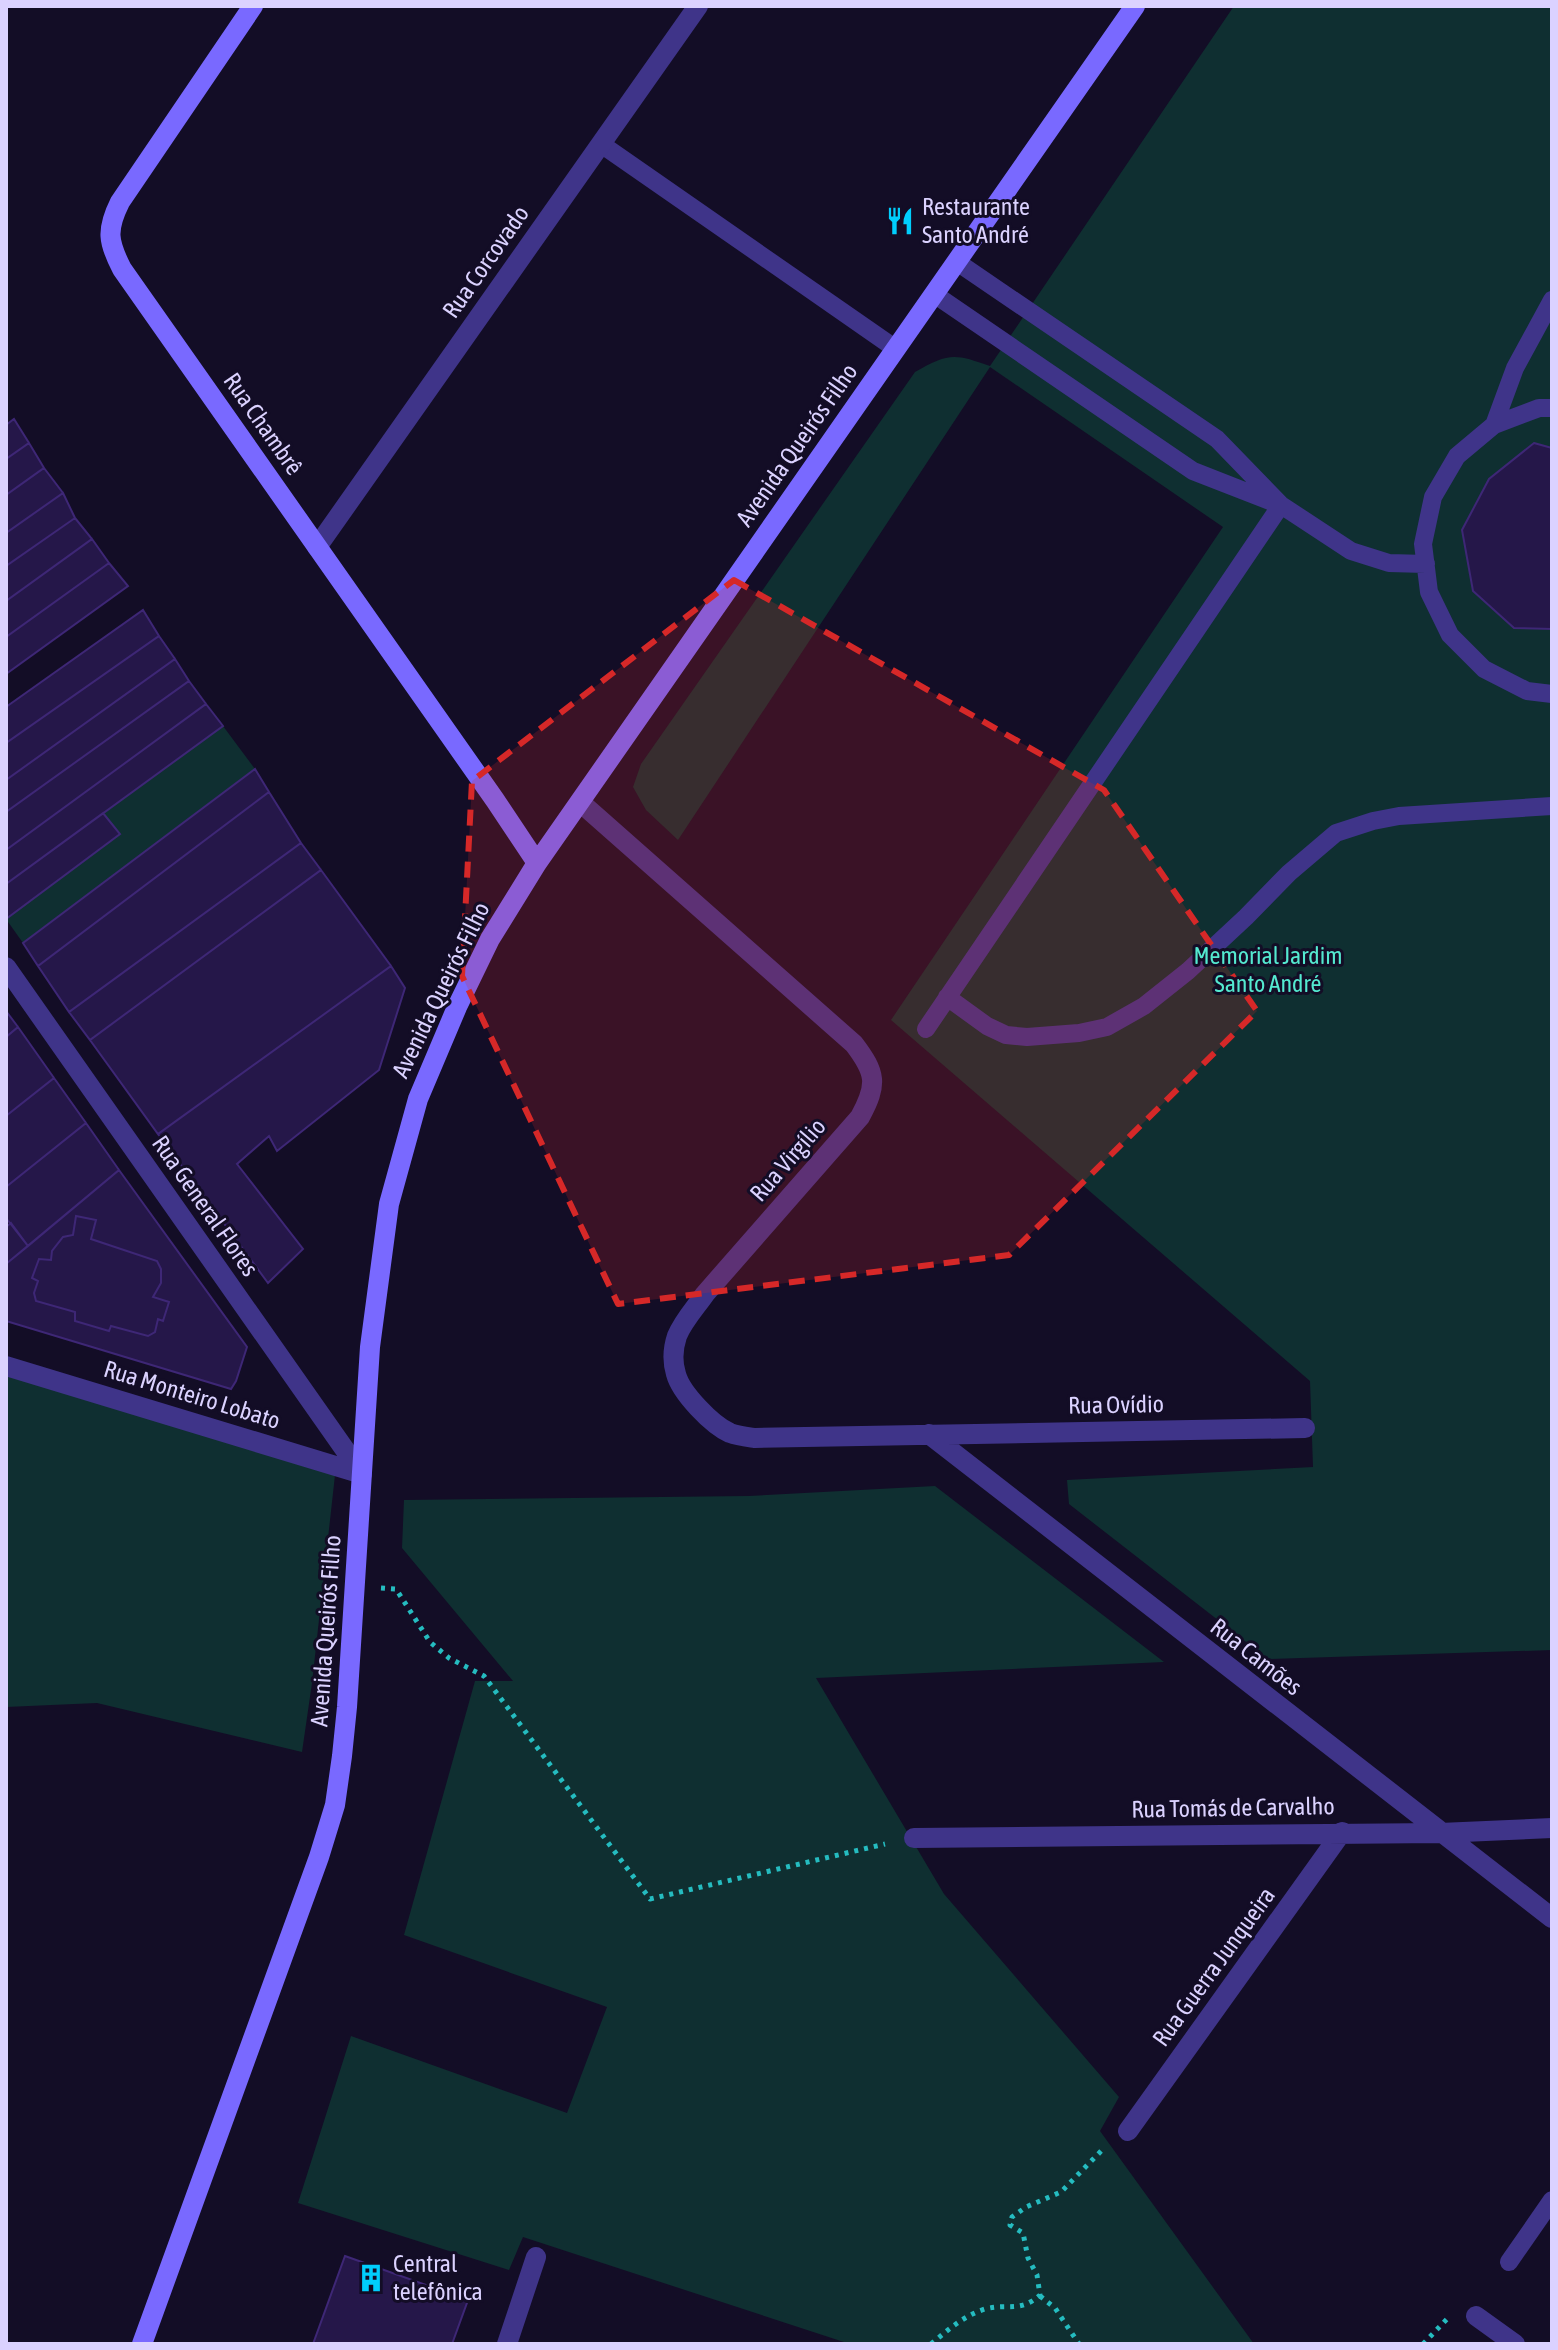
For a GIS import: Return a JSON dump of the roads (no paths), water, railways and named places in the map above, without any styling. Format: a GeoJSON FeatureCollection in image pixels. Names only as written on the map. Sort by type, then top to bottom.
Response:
{"type":"FeatureCollection","features":[{"type":"Feature","properties":{"kind":"main road","name":"Rua Chambrê"},"geometry":{"type":"LineString","coordinates":[[253,6],[120,202],[112,218],[109,235],[113,252],[537,863]]}},
{"type":"Feature","properties":{"kind":"main road","name":"Avenida Queirós Filho"},"geometry":{"type":"LineString","coordinates":[[142,2344],[335,1805],[347,1707],[374,1307],[384,1233],[418,1099],[457,1007],[490,939],[537,863],[1135,6]]}},
{"type":"Feature","properties":{"kind":"street","name":"Rua Corcovado"},"geometry":{"type":"LineString","coordinates":[[317,547],[698,6]]}},
{"type":"Feature","properties":{"kind":"street","name":"Rua Virgílio"},"geometry":{"type":"LineString","coordinates":[[580,802],[854,1044],[869,1064],[873,1082],[869,1101],[860,1117],[705,1294],[682,1325],[673,1358],[676,1377],[690,1398],[712,1421],[731,1433],[755,1438],[929,1434]]}},
{"type":"Feature","properties":{"kind":"street","name":"Rua General Flores"},"geometry":{"type":"LineString","coordinates":[[6,967],[362,1474]]}},
{"type":"Feature","properties":{"kind":"street","name":"Rua Monteiro Lobato"},"geometry":{"type":"LineString","coordinates":[[6,1366],[362,1474]]}},
{"type":"Feature","properties":{"kind":"street","name":"Rua Ovídio"},"geometry":{"type":"LineString","coordinates":[[929,1434],[1305,1428]]}},
{"type":"Feature","properties":{"kind":"street","name":"Rua Camões"},"geometry":{"type":"LineString","coordinates":[[929,1434],[1552,1918]]}},
{"type":"Feature","properties":{"kind":"street","name":"Rua Tomás de Carvalho"},"geometry":{"type":"LineString","coordinates":[[914,1838],[1440,1833],[1552,1828]]}},
{"type":"Feature","properties":{"kind":"street","name":"Rua Guerra Junqueira"},"geometry":{"type":"LineString","coordinates":[[1128,2131],[1342,1832]]}},
{"type":"Feature","properties":{"kind":"street"},"geometry":{"type":"LineString","coordinates":[[507,2344],[536,2257]]}},
{"type":"Feature","properties":{"kind":"street"},"geometry":{"type":"LineString","coordinates":[[1476,2316],[1515,2344]]}},
{"type":"Feature","properties":{"kind":"lane"},"geometry":{"type":"LineString","coordinates":[[601,144],[896,349]]}},
{"type":"Feature","properties":{"kind":"lane"},"geometry":{"type":"LineString","coordinates":[[957,262],[1217,439],[1281,505]]}},
{"type":"Feature","properties":{"kind":"lane"},"geometry":{"type":"LineString","coordinates":[[934,294],[1193,471],[1281,505],[1351,551],[1389,563],[1426,564]]}},
{"type":"Feature","properties":{"kind":"lane"},"geometry":{"type":"LineString","coordinates":[[1494,425],[1515,368],[1552,300]]}},
{"type":"Feature","properties":{"kind":"lane"},"geometry":{"type":"LineString","coordinates":[[1552,408],[1539,408],[1494,425],[1457,456],[1433,497],[1423,544],[1429,592],[1450,635],[1484,669],[1527,691],[1552,694]]}},
{"type":"Feature","properties":{"kind":"lane"},"geometry":{"type":"LineString","coordinates":[[926,1029],[1281,505]]}},
{"type":"Feature","properties":{"kind":"lane"},"geometry":{"type":"LineString","coordinates":[[947,997],[987,1026],[1006,1035],[1079,1033],[1107,1027],[1144,1006],[1188,971],[1289,873],[1336,833],[1399,816],[1552,806]]}},
{"type":"Feature","properties":{"kind":"lane"},"geometry":{"type":"LineString","coordinates":[[1509,2262],[1552,2200]]}},
{"type":"Feature","properties":{"kind":"place","name":"Restaurante Santo André"},"geometry":{"type":"Point","coordinates":[900,221]}},
{"type":"Feature","properties":{"kind":"place","name":"Central telefônica"},"geometry":{"type":"Point","coordinates":[371,2278]}},
{"type":"Feature","properties":{"kind":"park label","name":"Memorial Jardim Santo André"},"geometry":{"type":"Point","coordinates":[1268,970]}}]}
